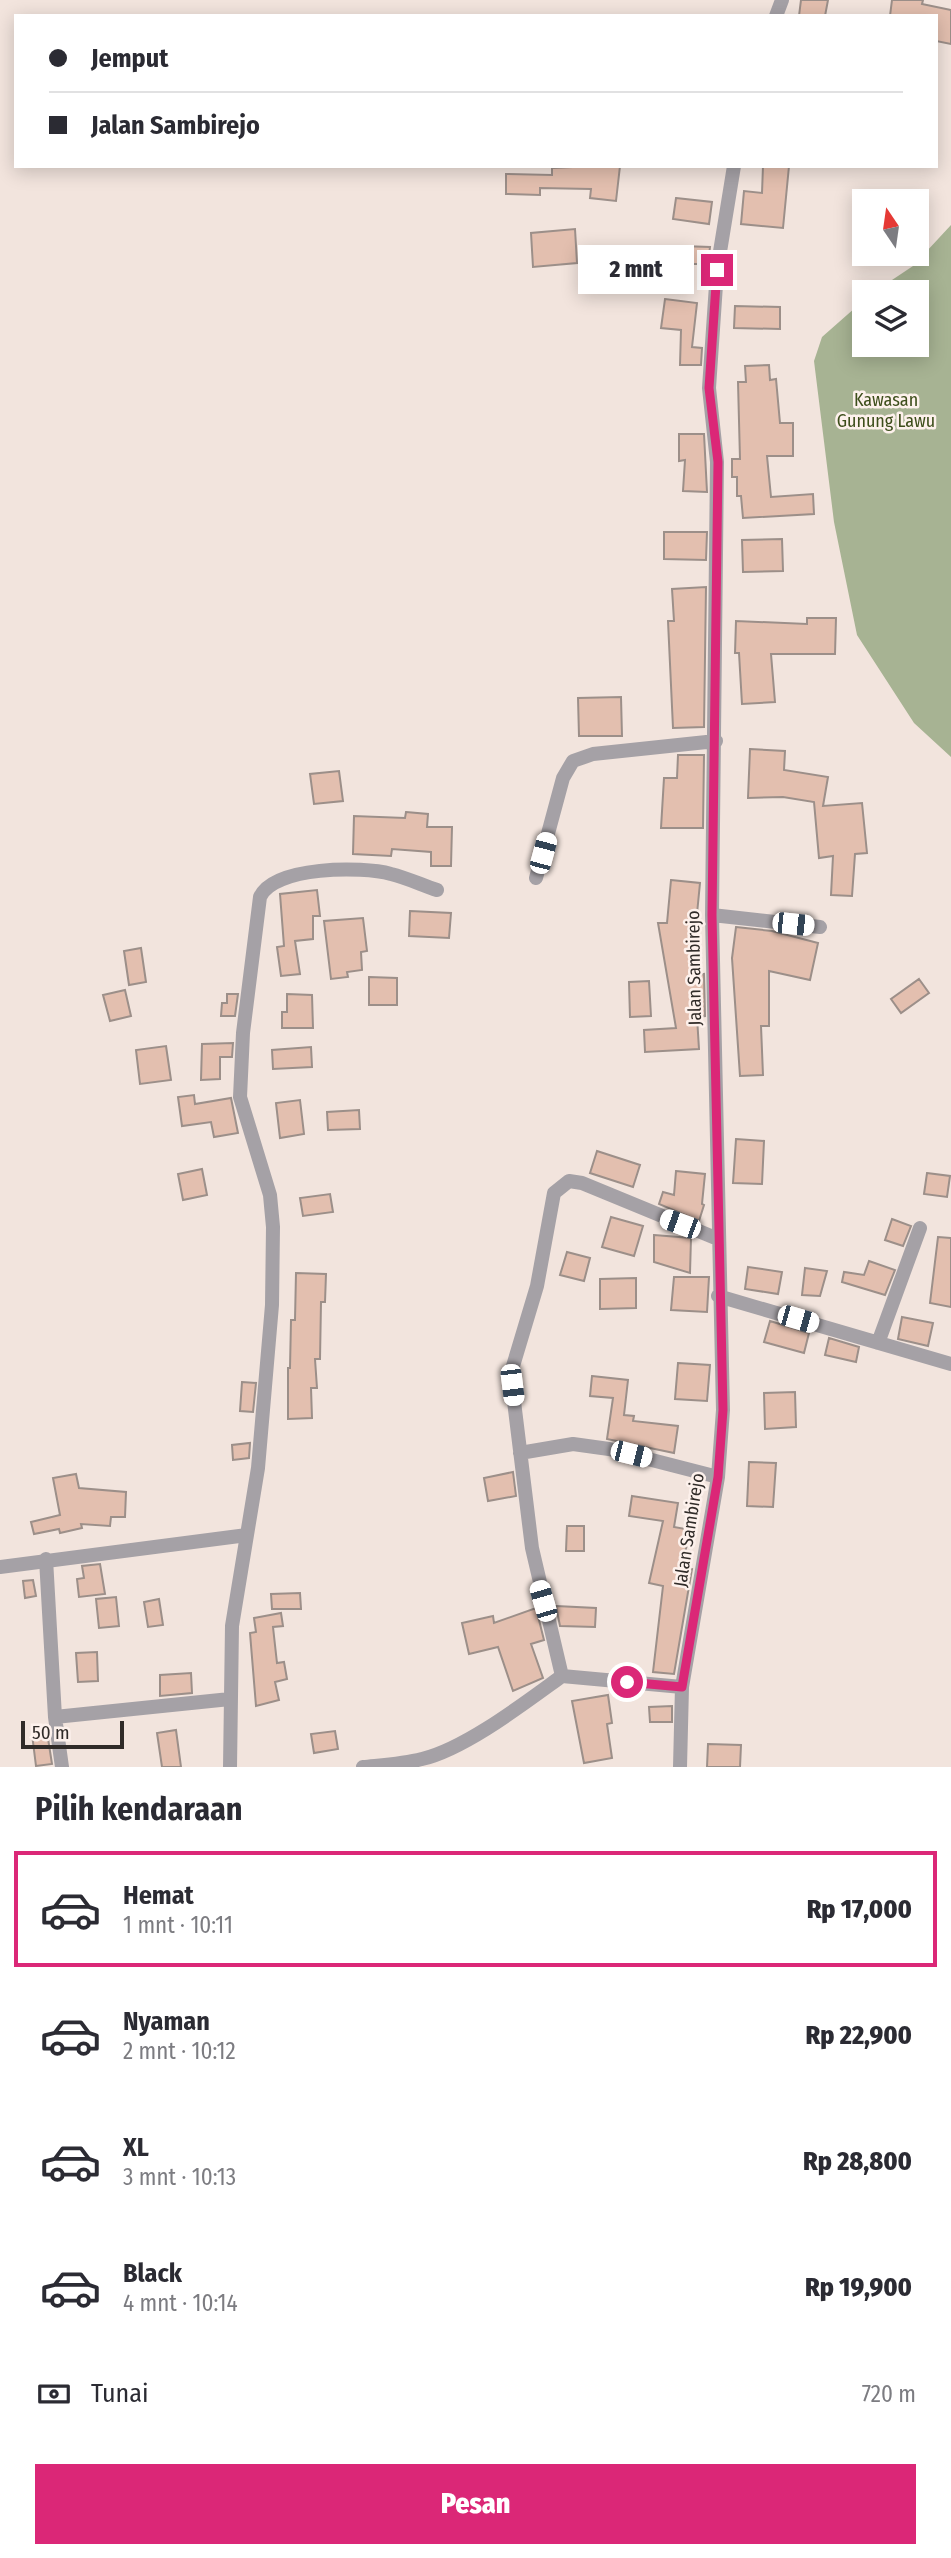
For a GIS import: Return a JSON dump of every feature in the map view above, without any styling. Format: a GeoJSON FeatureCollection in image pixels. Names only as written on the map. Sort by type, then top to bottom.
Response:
{"type":"FeatureCollection","features":[{"type":"Feature","properties":{"kind":"street","name":"Jalan Sambirejo"},"geometry":{"type":"LineString","coordinates":[[680,1767],[682,1687],[718,1477],[723,1410],[718,1296],[712,915],[718,462],[709,388],[717,270],[734,168]]}},
{"type":"Feature","properties":{"kind":"street"},"geometry":{"type":"LineString","coordinates":[[536,878],[563,778],[573,761],[593,754],[716,741]]}},
{"type":"Feature","properties":{"kind":"street"},"geometry":{"type":"LineString","coordinates":[[230,1767],[232,1626],[265,1401],[274,1227],[271,1195],[240,1097],[243,1033],[260,897],[277,879],[351,869],[391,874],[438,890]]}},
{"type":"Feature","properties":{"kind":"street"},"geometry":{"type":"LineString","coordinates":[[712,915],[820,927]]}},
{"type":"Feature","properties":{"kind":"street"},"geometry":{"type":"LineString","coordinates":[[562,1676],[536,1572],[512,1385],[513,1366],[537,1286],[552,1203],[559,1186],[569,1181],[582,1182],[718,1239]]}},
{"type":"Feature","properties":{"kind":"street"},"geometry":{"type":"LineString","coordinates":[[878,1343],[920,1228]]}},
{"type":"Feature","properties":{"kind":"street"},"geometry":{"type":"LineString","coordinates":[[718,1296],[951,1364]]}},
{"type":"Feature","properties":{"kind":"street"},"geometry":{"type":"LineString","coordinates":[[520,1453],[572,1444],[609,1449],[718,1477]]}},
{"type":"Feature","properties":{"kind":"street"},"geometry":{"type":"LineString","coordinates":[[0,1567],[247,1535]]}},
{"type":"Feature","properties":{"kind":"street"},"geometry":{"type":"LineString","coordinates":[[46,1559],[55,1717],[62,1767]]}},
{"type":"Feature","properties":{"kind":"street"},"geometry":{"type":"LineString","coordinates":[[363,1767],[425,1759],[448,1749],[524,1703],[562,1676],[682,1687]]}},
{"type":"Feature","properties":{"kind":"street"},"geometry":{"type":"LineString","coordinates":[[55,1717],[230,1699]]}},
{"type":"Feature","properties":{"kind":"green space","name":"Kawasan Gunung Lawu"},"geometry":{"type":"Polygon","coordinates":[[[951,225],[951,757],[914,723],[857,635],[834,522],[814,361],[822,337],[852,311],[852,357],[929,357],[929,280],[892,280],[913,266],[929,266],[929,249],[951,225]]]}},
{"type":"Feature","properties":{"kind":"building"},"geometry":{"type":"Polygon","coordinates":[[[801,0],[828,0],[825,14],[799,14],[801,0]]]}},
{"type":"Feature","properties":{"kind":"building"},"geometry":{"type":"Polygon","coordinates":[[[892,0],[923,0],[922,4],[951,10],[951,44],[938,41],[938,14],[890,14],[892,0]]]}},
{"type":"Feature","properties":{"kind":"building"},"geometry":{"type":"Polygon","coordinates":[[[552,168],[620,168],[616,201],[590,198],[591,189],[540,188],[540,195],[506,194],[506,174],[552,175],[552,168]]]}},
{"type":"Feature","properties":{"kind":"building"},"geometry":{"type":"Polygon","coordinates":[[[763,168],[789,168],[783,228],[741,224],[744,191],[762,193],[763,168]]]}},
{"type":"Feature","properties":{"kind":"building"},"geometry":{"type":"Polygon","coordinates":[[[676,198],[712,202],[709,224],[673,219],[676,198]]]}},
{"type":"Feature","properties":{"kind":"building"},"geometry":{"type":"Polygon","coordinates":[[[575,229],[577,263],[533,267],[531,233],[575,229]]]}},
{"type":"Feature","properties":{"kind":"building"},"geometry":{"type":"Polygon","coordinates":[[[681,246],[710,247],[708,264],[680,264],[681,246]]]}},
{"type":"Feature","properties":{"kind":"building"},"geometry":{"type":"Polygon","coordinates":[[[665,299],[697,303],[692,347],[702,348],[701,365],[680,365],[681,330],[661,328],[665,299]]]}},
{"type":"Feature","properties":{"kind":"building"},"geometry":{"type":"Polygon","coordinates":[[[735,306],[780,307],[780,329],[734,328],[735,306]]]}},
{"type":"Feature","properties":{"kind":"building"},"geometry":{"type":"Polygon","coordinates":[[[769,365],[770,380],[776,379],[780,423],[793,423],[793,456],[767,456],[771,497],[813,494],[814,514],[743,518],[741,496],[737,496],[737,477],[732,477],[732,459],[740,459],[738,382],[746,382],[745,366],[769,365]]]}},
{"type":"Feature","properties":{"kind":"building"},"geometry":{"type":"Polygon","coordinates":[[[679,434],[704,434],[707,492],[683,491],[685,460],[679,461],[679,434]]]}},
{"type":"Feature","properties":{"kind":"building"},"geometry":{"type":"Polygon","coordinates":[[[664,532],[707,532],[706,560],[664,559],[664,532]]]}},
{"type":"Feature","properties":{"kind":"building"},"geometry":{"type":"Polygon","coordinates":[[[782,539],[783,571],[743,572],[742,540],[782,539]]]}},
{"type":"Feature","properties":{"kind":"building"},"geometry":{"type":"Polygon","coordinates":[[[706,587],[704,727],[673,728],[668,621],[674,621],[672,589],[706,587]]]}},
{"type":"Feature","properties":{"kind":"building"},"geometry":{"type":"Polygon","coordinates":[[[807,618],[836,618],[835,654],[771,654],[775,702],[742,704],[739,653],[735,653],[736,621],[807,624],[807,618]]]}},
{"type":"Feature","properties":{"kind":"building"},"geometry":{"type":"Polygon","coordinates":[[[621,697],[622,736],[579,736],[578,698],[621,697]]]}},
{"type":"Feature","properties":{"kind":"building"},"geometry":{"type":"Polygon","coordinates":[[[750,749],[785,751],[784,770],[828,777],[823,806],[862,803],[867,853],[855,854],[852,896],[831,895],[833,856],[819,858],[814,802],[783,797],[748,798],[750,749]]]}},
{"type":"Feature","properties":{"kind":"building"},"geometry":{"type":"Polygon","coordinates":[[[678,755],[704,755],[703,828],[661,828],[664,778],[677,778],[678,755]]]}},
{"type":"Feature","properties":{"kind":"building"},"geometry":{"type":"Polygon","coordinates":[[[339,771],[343,801],[314,804],[310,774],[339,771]]]}},
{"type":"Feature","properties":{"kind":"building"},"geometry":{"type":"Polygon","coordinates":[[[406,812],[428,814],[427,827],[452,827],[451,866],[431,866],[431,852],[392,849],[391,856],[353,854],[354,816],[405,818],[406,812]]]}},
{"type":"Feature","properties":{"kind":"building"},"geometry":{"type":"Polygon","coordinates":[[[671,880],[700,883],[696,924],[697,975],[704,974],[705,1016],[697,1017],[699,1049],[645,1052],[644,1030],[676,1028],[658,923],[667,923],[671,880]]]}},
{"type":"Feature","properties":{"kind":"building"},"geometry":{"type":"Polygon","coordinates":[[[317,890],[320,916],[313,916],[313,939],[295,941],[300,974],[281,976],[277,947],[284,946],[280,894],[317,890]]]}},
{"type":"Feature","properties":{"kind":"building"},"geometry":{"type":"Polygon","coordinates":[[[410,911],[451,913],[449,938],[409,936],[410,911]]]}},
{"type":"Feature","properties":{"kind":"building"},"geometry":{"type":"Polygon","coordinates":[[[363,918],[367,951],[361,952],[362,970],[347,972],[348,977],[331,979],[324,921],[363,918]]]}},
{"type":"Feature","properties":{"kind":"building"},"geometry":{"type":"Polygon","coordinates":[[[736,927],[772,931],[818,943],[810,980],[769,971],[769,1026],[761,1026],[763,1075],[740,1076],[732,958],[736,927]]]}},
{"type":"Feature","properties":{"kind":"building"},"geometry":{"type":"Polygon","coordinates":[[[141,948],[146,982],[129,985],[124,951],[141,948]]]}},
{"type":"Feature","properties":{"kind":"building"},"geometry":{"type":"Polygon","coordinates":[[[369,977],[397,978],[397,1005],[369,1005],[369,977]]]}},
{"type":"Feature","properties":{"kind":"building"},"geometry":{"type":"Polygon","coordinates":[[[919,979],[929,993],[901,1013],[891,999],[919,979]]]}},
{"type":"Feature","properties":{"kind":"building"},"geometry":{"type":"Polygon","coordinates":[[[649,981],[651,1016],[630,1017],[629,982],[649,981]]]}},
{"type":"Feature","properties":{"kind":"building"},"geometry":{"type":"Polygon","coordinates":[[[125,990],[131,1016],[110,1021],[103,995],[125,990]]]}},
{"type":"Feature","properties":{"kind":"building"},"geometry":{"type":"Polygon","coordinates":[[[227,994],[238,994],[235,1016],[221,1016],[222,1003],[227,1003],[227,994]]]}},
{"type":"Feature","properties":{"kind":"building"},"geometry":{"type":"Polygon","coordinates":[[[287,994],[312,995],[313,1028],[282,1028],[282,1012],[287,1012],[287,994]]]}},
{"type":"Feature","properties":{"kind":"building"},"geometry":{"type":"Polygon","coordinates":[[[233,1043],[232,1057],[220,1057],[220,1079],[201,1080],[202,1044],[233,1043]]]}},
{"type":"Feature","properties":{"kind":"building"},"geometry":{"type":"Polygon","coordinates":[[[166,1046],[171,1080],[140,1084],[136,1050],[166,1046]]]}},
{"type":"Feature","properties":{"kind":"building"},"geometry":{"type":"Polygon","coordinates":[[[311,1047],[312,1067],[273,1069],[272,1050],[311,1047]]]}},
{"type":"Feature","properties":{"kind":"building"},"geometry":{"type":"Polygon","coordinates":[[[194,1095],[195,1104],[231,1098],[238,1133],[214,1137],[211,1122],[182,1126],[178,1097],[194,1095]]]}},
{"type":"Feature","properties":{"kind":"building"},"geometry":{"type":"Polygon","coordinates":[[[300,1100],[304,1134],[280,1138],[276,1103],[300,1100]]]}},
{"type":"Feature","properties":{"kind":"building"},"geometry":{"type":"Polygon","coordinates":[[[359,1110],[360,1129],[328,1130],[327,1112],[359,1110]]]}},
{"type":"Feature","properties":{"kind":"building"},"geometry":{"type":"Polygon","coordinates":[[[736,1139],[764,1141],[762,1184],[733,1183],[736,1139]]]}},
{"type":"Feature","properties":{"kind":"building"},"geometry":{"type":"Polygon","coordinates":[[[597,1151],[640,1165],[633,1187],[590,1173],[597,1151]]]}},
{"type":"Feature","properties":{"kind":"building"},"geometry":{"type":"Polygon","coordinates":[[[202,1169],[207,1195],[183,1200],[178,1174],[202,1169]]]}},
{"type":"Feature","properties":{"kind":"building"},"geometry":{"type":"Polygon","coordinates":[[[676,1171],[705,1174],[704,1205],[699,1221],[659,1204],[663,1192],[674,1195],[676,1171]]]}},
{"type":"Feature","properties":{"kind":"building"},"geometry":{"type":"Polygon","coordinates":[[[927,1173],[950,1176],[947,1197],[924,1194],[927,1173]]]}},
{"type":"Feature","properties":{"kind":"building"},"geometry":{"type":"Polygon","coordinates":[[[330,1194],[333,1212],[303,1216],[300,1198],[330,1194]]]}},
{"type":"Feature","properties":{"kind":"building"},"geometry":{"type":"Polygon","coordinates":[[[611,1217],[643,1226],[634,1256],[602,1247],[611,1217]]]}},
{"type":"Feature","properties":{"kind":"building"},"geometry":{"type":"Polygon","coordinates":[[[892,1219],[911,1226],[903,1246],[885,1240],[892,1219]]]}},
{"type":"Feature","properties":{"kind":"building"},"geometry":{"type":"Polygon","coordinates":[[[654,1235],[691,1238],[690,1273],[654,1262],[654,1235]]]}},
{"type":"Feature","properties":{"kind":"building"},"geometry":{"type":"Polygon","coordinates":[[[938,1237],[951,1238],[951,1307],[930,1303],[938,1237]]]}},
{"type":"Feature","properties":{"kind":"building"},"geometry":{"type":"Polygon","coordinates":[[[567,1252],[590,1258],[584,1281],[560,1275],[567,1252]]]}},
{"type":"Feature","properties":{"kind":"building"},"geometry":{"type":"Polygon","coordinates":[[[869,1261],[895,1270],[885,1295],[842,1282],[844,1272],[864,1275],[869,1261]]]}},
{"type":"Feature","properties":{"kind":"building"},"geometry":{"type":"Polygon","coordinates":[[[748,1267],[782,1272],[778,1294],[745,1289],[748,1267]]]}},
{"type":"Feature","properties":{"kind":"building"},"geometry":{"type":"Polygon","coordinates":[[[805,1268],[827,1271],[820,1296],[802,1295],[805,1268]]]}},
{"type":"Feature","properties":{"kind":"building"},"geometry":{"type":"Polygon","coordinates":[[[296,1273],[326,1274],[325,1302],[321,1302],[320,1359],[315,1359],[317,1388],[311,1388],[312,1418],[288,1419],[288,1368],[291,1320],[295,1320],[296,1273]]]}},
{"type":"Feature","properties":{"kind":"building"},"geometry":{"type":"Polygon","coordinates":[[[674,1277],[709,1277],[707,1312],[671,1310],[674,1277]]]}},
{"type":"Feature","properties":{"kind":"building"},"geometry":{"type":"Polygon","coordinates":[[[636,1278],[636,1308],[600,1309],[600,1279],[636,1278]]]}},
{"type":"Feature","properties":{"kind":"building"},"geometry":{"type":"Polygon","coordinates":[[[902,1317],[933,1323],[928,1346],[898,1339],[902,1317]]]}},
{"type":"Feature","properties":{"kind":"building"},"geometry":{"type":"Polygon","coordinates":[[[770,1321],[809,1333],[804,1353],[764,1342],[770,1321]]]}},
{"type":"Feature","properties":{"kind":"building"},"geometry":{"type":"Polygon","coordinates":[[[829,1338],[859,1347],[856,1362],[825,1355],[829,1338]]]}},
{"type":"Feature","properties":{"kind":"building"},"geometry":{"type":"Polygon","coordinates":[[[678,1363],[710,1365],[707,1401],[675,1399],[678,1363]]]}},
{"type":"Feature","properties":{"kind":"building"},"geometry":{"type":"Polygon","coordinates":[[[592,1376],[628,1380],[624,1415],[634,1416],[633,1421],[678,1426],[674,1453],[607,1439],[613,1398],[590,1396],[592,1376]]]}},
{"type":"Feature","properties":{"kind":"building"},"geometry":{"type":"Polygon","coordinates":[[[242,1382],[256,1383],[253,1412],[240,1411],[242,1382]]]}},
{"type":"Feature","properties":{"kind":"building"},"geometry":{"type":"Polygon","coordinates":[[[795,1392],[796,1427],[765,1429],[764,1393],[795,1392]]]}},
{"type":"Feature","properties":{"kind":"building"},"geometry":{"type":"Polygon","coordinates":[[[250,1443],[249,1458],[233,1460],[232,1445],[250,1443]]]}},
{"type":"Feature","properties":{"kind":"building"},"geometry":{"type":"Polygon","coordinates":[[[749,1462],[776,1463],[773,1507],[747,1506],[749,1462]]]}},
{"type":"Feature","properties":{"kind":"building"},"geometry":{"type":"Polygon","coordinates":[[[513,1472],[516,1496],[488,1501],[484,1478],[513,1472]]]}},
{"type":"Feature","properties":{"kind":"building"},"geometry":{"type":"Polygon","coordinates":[[[76,1474],[79,1488],[126,1492],[125,1517],[111,1517],[110,1526],[81,1524],[82,1528],[60,1533],[59,1529],[34,1534],[31,1522],[60,1515],[53,1478],[76,1474]]]}},
{"type":"Feature","properties":{"kind":"building"},"geometry":{"type":"Polygon","coordinates":[[[632,1496],[678,1503],[674,1527],[691,1530],[681,1567],[692,1569],[674,1674],[653,1672],[663,1586],[649,1583],[663,1521],[629,1516],[632,1496]]]}},
{"type":"Feature","properties":{"kind":"building"},"geometry":{"type":"Polygon","coordinates":[[[567,1526],[584,1526],[584,1551],[566,1551],[567,1526]]]}},
{"type":"Feature","properties":{"kind":"building"},"geometry":{"type":"Polygon","coordinates":[[[100,1564],[105,1594],[79,1597],[77,1579],[84,1578],[82,1566],[100,1564]]]}},
{"type":"Feature","properties":{"kind":"building"},"geometry":{"type":"Polygon","coordinates":[[[33,1580],[36,1596],[25,1598],[23,1581],[33,1580]]]}},
{"type":"Feature","properties":{"kind":"building"},"geometry":{"type":"Polygon","coordinates":[[[300,1593],[301,1609],[272,1609],[271,1594],[300,1593]]]}},
{"type":"Feature","properties":{"kind":"building"},"geometry":{"type":"Polygon","coordinates":[[[116,1597],[119,1626],[99,1628],[96,1599],[116,1597]]]}},
{"type":"Feature","properties":{"kind":"building"},"geometry":{"type":"Polygon","coordinates":[[[159,1599],[163,1625],[148,1627],[144,1602],[159,1599]]]}},
{"type":"Feature","properties":{"kind":"building"},"geometry":{"type":"Polygon","coordinates":[[[556,1606],[596,1608],[595,1627],[560,1626],[556,1606]]]}},
{"type":"Feature","properties":{"kind":"building"},"geometry":{"type":"Polygon","coordinates":[[[536,1608],[544,1640],[531,1644],[543,1678],[513,1691],[498,1647],[469,1654],[462,1623],[493,1616],[494,1623],[536,1608]]]}},
{"type":"Feature","properties":{"kind":"building"},"geometry":{"type":"Polygon","coordinates":[[[281,1613],[283,1626],[273,1627],[277,1663],[284,1662],[287,1679],[275,1682],[279,1700],[256,1706],[250,1633],[256,1632],[254,1618],[281,1613]]]}},
{"type":"Feature","properties":{"kind":"building"},"geometry":{"type":"Polygon","coordinates":[[[97,1652],[98,1681],[78,1682],[76,1653],[97,1652]]]}},
{"type":"Feature","properties":{"kind":"building"},"geometry":{"type":"Polygon","coordinates":[[[191,1673],[192,1693],[160,1696],[160,1675],[191,1673]]]}},
{"type":"Feature","properties":{"kind":"building"},"geometry":{"type":"Polygon","coordinates":[[[608,1695],[612,1723],[607,1724],[612,1758],[584,1763],[572,1701],[608,1695]]]}},
{"type":"Feature","properties":{"kind":"building"},"geometry":{"type":"Polygon","coordinates":[[[672,1706],[672,1722],[650,1722],[649,1707],[672,1706]]]}},
{"type":"Feature","properties":{"kind":"building"},"geometry":{"type":"Polygon","coordinates":[[[176,1730],[181,1767],[162,1767],[157,1733],[176,1730]]]}},
{"type":"Feature","properties":{"kind":"building"},"geometry":{"type":"Polygon","coordinates":[[[335,1731],[338,1749],[314,1753],[311,1734],[335,1731]]]}},
{"type":"Feature","properties":{"kind":"building"},"geometry":{"type":"Polygon","coordinates":[[[47,1732],[52,1764],[36,1766],[32,1734],[47,1732]]]}},
{"type":"Feature","properties":{"kind":"building"},"geometry":{"type":"Polygon","coordinates":[[[708,1744],[741,1745],[740,1767],[707,1767],[708,1744]]]}},
{"type":"Feature","properties":{"kind":"route"},"geometry":{"type":"LineString","coordinates":[[627,1682],[682,1687],[718,1477],[723,1410],[718,1296],[712,915],[718,462],[709,388],[717,270]]}}]}
